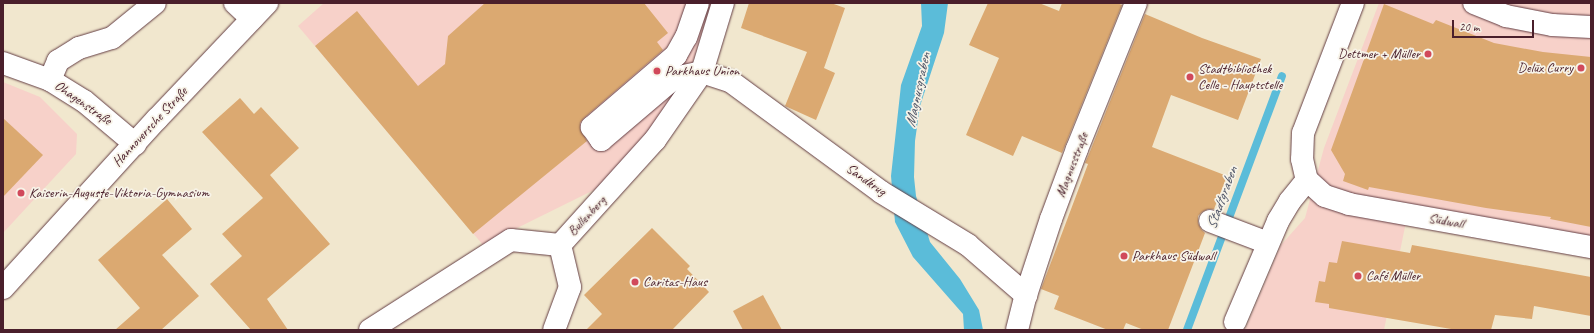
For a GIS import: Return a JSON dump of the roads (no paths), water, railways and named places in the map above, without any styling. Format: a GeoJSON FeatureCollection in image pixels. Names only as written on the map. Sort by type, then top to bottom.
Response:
{"type":"FeatureCollection","features":[{"type":"Feature","properties":{"kind":"street"},"geometry":{"type":"LineString","coordinates":[[50,80],[58,61],[78,48],[112,38],[155,3]]}},
{"type":"Feature","properties":{"kind":"street"},"geometry":{"type":"LineString","coordinates":[[235,3],[252,19]]}},
{"type":"Feature","properties":{"kind":"street","name":"Hannoversche Straße"},"geometry":{"type":"LineString","coordinates":[[3,288],[267,3]]}},
{"type":"Feature","properties":{"kind":"street"},"geometry":{"type":"LineString","coordinates":[[698,3],[686,37],[676,55],[592,127],[601,140],[674,78],[702,72]]}},
{"type":"Feature","properties":{"kind":"street","name":"Bullenberg"},"geometry":{"type":"LineString","coordinates":[[370,330],[511,240],[560,245],[656,140],[702,72],[723,3]]}},
{"type":"Feature","properties":{"kind":"street","name":"Magnusstraße"},"geometry":{"type":"LineString","coordinates":[[1017,330],[1026,294],[1058,222],[1077,149],[1136,3]]}},
{"type":"Feature","properties":{"kind":"street"},"geometry":{"type":"LineString","coordinates":[[1474,3],[1506,16],[1552,25],[1591,27]]}},
{"type":"Feature","properties":{"kind":"street"},"geometry":{"type":"LineString","coordinates":[[1235,322],[1268,243],[1290,201],[1307,180],[1302,160],[1303,133],[1350,5]]}},
{"type":"Feature","properties":{"kind":"street","name":"Ohagenstraße"},"geometry":{"type":"LineString","coordinates":[[3,63],[50,80],[84,101],[135,144]]}},
{"type":"Feature","properties":{"kind":"street","name":"Sandkrug"},"geometry":{"type":"LineString","coordinates":[[702,72],[730,81],[881,192],[968,245],[1026,294]]}},
{"type":"Feature","properties":{"kind":"street","name":"Südwall"},"geometry":{"type":"LineString","coordinates":[[1307,180],[1326,196],[1349,204],[1591,247]]}},
{"type":"Feature","properties":{"kind":"street"},"geometry":{"type":"LineString","coordinates":[[1223,226],[1268,243]]}},
{"type":"Feature","properties":{"kind":"street"},"geometry":{"type":"LineString","coordinates":[[554,330],[570,287],[560,245]]}},
{"type":"Feature","properties":{"kind":"water","name":"Magnusgraben"},"geometry":{"type":"Polygon","coordinates":[[[921,3],[948,3],[944,33],[920,106],[915,141],[914,177],[916,196],[930,242],[960,279],[979,310],[983,330],[964,330],[963,314],[913,257],[895,222],[891,176],[901,85],[922,26],[921,3]]]}},
{"type":"Feature","properties":{"kind":"waterway","name":"Stadtgraben"},"geometry":{"type":"LineString","coordinates":[[1187,330],[1282,76]]}},
{"type":"Feature","properties":{"kind":"place","name":"Dettmer + Müller"},"geometry":{"type":"Point","coordinates":[1428,54]}},
{"type":"Feature","properties":{"kind":"place","name":"Delüx Curry"},"geometry":{"type":"Point","coordinates":[1581,68]}},
{"type":"Feature","properties":{"kind":"place","name":"Parkhaus Union"},"geometry":{"type":"Point","coordinates":[657,71]}},
{"type":"Feature","properties":{"kind":"place","name":"Stadtbibliothek Celle - Hauptstelle"},"geometry":{"type":"Point","coordinates":[1190,77]}},
{"type":"Feature","properties":{"kind":"place","name":"Kaiserin-Auguste-Viktoria-Gymnasium"},"geometry":{"type":"Point","coordinates":[21,193]}},
{"type":"Feature","properties":{"kind":"place","name":"Parkhaus Südwall"},"geometry":{"type":"Point","coordinates":[1124,256]}},
{"type":"Feature","properties":{"kind":"place","name":"Café Müller"},"geometry":{"type":"Point","coordinates":[1358,276]}},
{"type":"Feature","properties":{"kind":"place","name":"Caritas-Haus"},"geometry":{"type":"Point","coordinates":[635,282]}}]}
